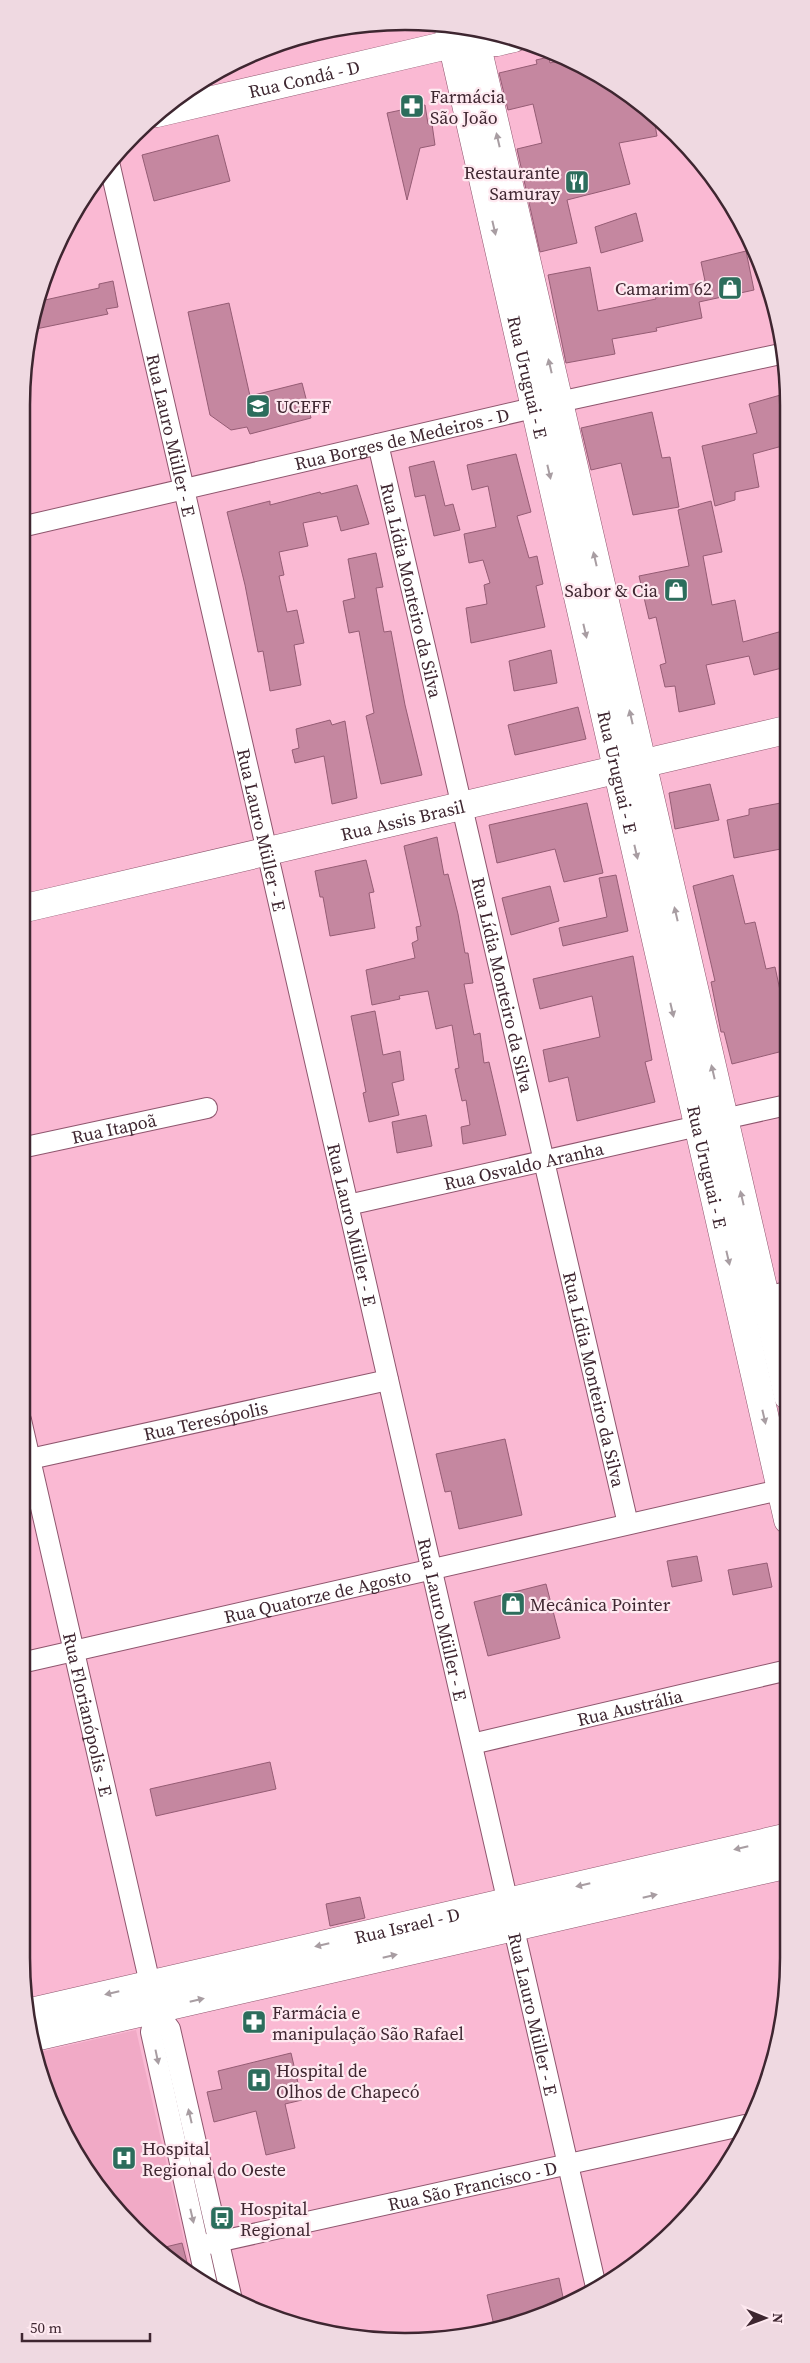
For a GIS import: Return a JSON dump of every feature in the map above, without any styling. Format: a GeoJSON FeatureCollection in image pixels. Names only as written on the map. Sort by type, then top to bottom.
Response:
{"type":"FeatureCollection","features":[{"type":"Feature","properties":{"kind":"street","name":"Rua Condá - D"},"geometry":{"type":"LineString","coordinates":[[175,108],[464,35]]}},
{"type":"Feature","properties":{"kind":"street","name":"Rua Uruguai - E"},"geometry":{"type":"LineString","coordinates":[[467,35],[547,405],[630,767],[724,1119],[776,1294],[780,1328]]}},
{"type":"Feature","properties":{"kind":"street","name":"Rua Condá - D"},"geometry":{"type":"LineString","coordinates":[[482,38],[498,42]]}},
{"type":"Feature","properties":{"kind":"street","name":"Rua Lauro Müller - E"},"geometry":{"type":"LineString","coordinates":[[111,172],[595,2281]]}},
{"type":"Feature","properties":{"kind":"street","name":"Rua Borges de Medeiros - D"},"geometry":{"type":"LineString","coordinates":[[30,525],[547,405],[777,355]]}},
{"type":"Feature","properties":{"kind":"street","name":"Rua Lídia Monteiro da Silva"},"geometry":{"type":"LineString","coordinates":[[378,444],[628,1524]]}},
{"type":"Feature","properties":{"kind":"street","name":"Rua Assis Brasil"},"geometry":{"type":"LineString","coordinates":[[30,907],[780,731]]}},
{"type":"Feature","properties":{"kind":"street","name":"Rua Uruguai - E"},"geometry":{"type":"LineString","coordinates":[[630,767],[698,1126],[780,1471]]}},
{"type":"Feature","properties":{"kind":"street"},"geometry":{"type":"LineString","coordinates":[[724,1119],[780,1107]]}},
{"type":"Feature","properties":{"kind":"street","name":"Rua Itapoã"},"geometry":{"type":"LineString","coordinates":[[30,1146],[207,1108]]}},
{"type":"Feature","properties":{"kind":"street","name":"Rua Osvaldo Aranha"},"geometry":{"type":"LineString","coordinates":[[348,1205],[698,1126]]}},
{"type":"Feature","properties":{"kind":"street","name":"Rua Teresópolis"},"geometry":{"type":"LineString","coordinates":[[30,1459],[388,1380]]}},
{"type":"Feature","properties":{"kind":"street","name":"Rua Florianópolis - E"},"geometry":{"type":"LineString","coordinates":[[30,1476],[74,1651],[153,1997],[170,2029],[230,2289]]}},
{"type":"Feature","properties":{"kind":"street","name":"Rua Quatorze de Agosto"},"geometry":{"type":"LineString","coordinates":[[30,1661],[780,1489]]}},
{"type":"Feature","properties":{"kind":"street","name":"Rua Austrália"},"geometry":{"type":"LineString","coordinates":[[472,1744],[780,1672]]}},
{"type":"Feature","properties":{"kind":"street","name":"Rua Israel - D"},"geometry":{"type":"LineString","coordinates":[[38,2035],[153,1997],[511,1914],[780,1840]]}},
{"type":"Feature","properties":{"kind":"street","name":"Rua Israel - D"},"geometry":{"type":"LineString","coordinates":[[511,1914],[780,1865]]}},
{"type":"Feature","properties":{"kind":"street","name":"Rua Florianópolis - E"},"geometry":{"type":"LineString","coordinates":[[153,1997],[151,2032],[205,2275]]}},
{"type":"Feature","properties":{"kind":"street","name":"Rua Israel - D"},"geometry":{"type":"LineString","coordinates":[[34,2012],[153,1997]]}},
{"type":"Feature","properties":{"kind":"street","name":"Rua São Francisco - D"},"geometry":{"type":"LineString","coordinates":[[199,2246],[740,2126]]}},
{"type":"Feature","properties":{"kind":"shaded area","name":"Hospital Regional do Oeste"},"geometry":{"type":"Polygon","coordinates":[[[136,2030],[190,2265],[140,2223],[107,2186],[93,2166],[80,2146],[59,2102],[42,2051],[136,2030]]]}},
{"type":"Feature","properties":{"kind":"building"},"geometry":{"type":"Polygon","coordinates":[[[546,58],[549,59],[550,63],[555,62],[571,69],[613,93],[655,126],[657,136],[619,143],[630,184],[567,200],[577,243],[540,252],[517,149],[542,143],[533,104],[508,110],[499,73],[537,64],[536,60],[546,58]]]}},
{"type":"Feature","properties":{"kind":"building"},"geometry":{"type":"Polygon","coordinates":[[[425,105],[428,124],[432,124],[435,145],[420,148],[407,200],[387,113],[425,105]]]}},
{"type":"Feature","properties":{"kind":"building"},"geometry":{"type":"Polygon","coordinates":[[[218,135],[230,181],[154,201],[142,155],[218,135]]]}},
{"type":"Feature","properties":{"kind":"building"},"geometry":{"type":"Polygon","coordinates":[[[636,213],[643,241],[601,253],[595,227],[636,213]]]}},
{"type":"Feature","properties":{"kind":"building"},"geometry":{"type":"Polygon","coordinates":[[[746,251],[754,290],[699,302],[702,318],[656,328],[657,331],[612,339],[615,354],[566,363],[548,275],[590,267],[598,311],[656,299],[654,293],[705,281],[701,262],[746,251]]]}},
{"type":"Feature","properties":{"kind":"building"},"geometry":{"type":"Polygon","coordinates":[[[113,281],[118,307],[106,309],[108,314],[38,329],[45,300],[99,288],[99,284],[113,281]]]}},
{"type":"Feature","properties":{"kind":"building","name":"UCEFF"},"geometry":{"type":"Polygon","coordinates":[[[229,303],[250,396],[302,383],[311,418],[250,434],[247,427],[231,430],[210,415],[188,312],[229,303]]]}},
{"type":"Feature","properties":{"kind":"building"},"geometry":{"type":"Polygon","coordinates":[[[780,395],[780,447],[753,454],[759,487],[735,492],[735,500],[715,506],[702,446],[757,433],[749,404],[780,395]]]}},
{"type":"Feature","properties":{"kind":"building"},"geometry":{"type":"Polygon","coordinates":[[[652,412],[662,458],[670,457],[679,507],[633,515],[621,463],[591,470],[581,428],[652,412]]]}},
{"type":"Feature","properties":{"kind":"building"},"geometry":{"type":"Polygon","coordinates":[[[516,454],[531,512],[517,516],[529,558],[537,556],[543,584],[536,586],[545,627],[471,643],[466,608],[487,604],[484,585],[490,583],[483,560],[469,563],[464,534],[496,527],[488,486],[472,490],[467,465],[516,454]]]}},
{"type":"Feature","properties":{"kind":"building"},"geometry":{"type":"Polygon","coordinates":[[[434,461],[445,506],[453,504],[460,530],[434,536],[425,495],[415,497],[409,467],[434,461]]]}},
{"type":"Feature","properties":{"kind":"building"},"geometry":{"type":"Polygon","coordinates":[[[357,485],[369,524],[341,531],[337,516],[303,523],[308,546],[279,552],[284,575],[279,576],[287,612],[297,610],[304,643],[294,645],[301,685],[270,691],[263,651],[258,652],[245,585],[227,512],[270,501],[270,505],[357,485]]]}},
{"type":"Feature","properties":{"kind":"building"},"geometry":{"type":"Polygon","coordinates":[[[711,501],[722,552],[703,556],[712,605],[735,600],[743,642],[780,632],[780,668],[754,675],[749,656],[706,665],[715,704],[679,712],[675,686],[665,687],[660,665],[666,663],[656,617],[649,619],[639,576],[689,566],[678,510],[711,501]]]}},
{"type":"Feature","properties":{"kind":"building"},"geometry":{"type":"Polygon","coordinates":[[[376,553],[383,587],[376,588],[384,632],[391,631],[405,705],[422,775],[381,784],[366,716],[374,713],[359,631],[349,633],[343,601],[355,598],[348,559],[376,553]]]}},
{"type":"Feature","properties":{"kind":"building"},"geometry":{"type":"Polygon","coordinates":[[[551,650],[557,683],[514,691],[509,661],[551,650]]]}},
{"type":"Feature","properties":{"kind":"building"},"geometry":{"type":"Polygon","coordinates":[[[578,707],[586,739],[515,755],[508,725],[578,707]]]}},
{"type":"Feature","properties":{"kind":"building"},"geometry":{"type":"Polygon","coordinates":[[[330,720],[332,725],[345,721],[357,798],[332,804],[324,756],[295,763],[292,750],[299,748],[296,729],[330,720]]]}},
{"type":"Feature","properties":{"kind":"building"},"geometry":{"type":"Polygon","coordinates":[[[710,784],[719,820],[675,829],[669,793],[710,784]]]}},
{"type":"Feature","properties":{"kind":"building"},"geometry":{"type":"Polygon","coordinates":[[[587,803],[603,873],[564,882],[555,849],[497,863],[489,825],[587,803]]]}},
{"type":"Feature","properties":{"kind":"building"},"geometry":{"type":"Polygon","coordinates":[[[780,803],[780,849],[734,858],[727,820],[749,815],[749,809],[780,803]]]}},
{"type":"Feature","properties":{"kind":"building"},"geometry":{"type":"Polygon","coordinates":[[[437,837],[444,875],[448,874],[465,953],[468,953],[473,983],[464,984],[474,1035],[480,1033],[484,1063],[489,1062],[506,1135],[463,1144],[461,1127],[470,1125],[466,1100],[462,1101],[455,1069],[459,1068],[452,1025],[436,1029],[428,991],[399,996],[400,999],[372,1005],[366,970],[415,958],[412,943],[418,940],[416,927],[421,926],[404,846],[437,837]]]}},
{"type":"Feature","properties":{"kind":"building"},"geometry":{"type":"Polygon","coordinates":[[[366,860],[374,892],[369,893],[375,928],[330,936],[323,897],[320,897],[315,871],[366,860]]]}},
{"type":"Feature","properties":{"kind":"building"},"geometry":{"type":"Polygon","coordinates":[[[616,875],[628,931],[563,946],[559,928],[607,917],[599,878],[616,875]]]}},
{"type":"Feature","properties":{"kind":"building"},"geometry":{"type":"Polygon","coordinates":[[[733,875],[745,924],[755,922],[766,969],[775,967],[780,990],[780,1052],[732,1064],[724,1032],[721,1032],[711,982],[715,981],[693,886],[733,875]]]}},
{"type":"Feature","properties":{"kind":"building"},"geometry":{"type":"Polygon","coordinates":[[[550,886],[559,921],[511,935],[502,898],[550,886]]]}},
{"type":"Feature","properties":{"kind":"building"},"geometry":{"type":"Polygon","coordinates":[[[633,956],[652,1060],[645,1062],[655,1102],[577,1121],[568,1077],[549,1082],[543,1050],[600,1037],[592,996],[540,1009],[533,979],[633,956]]]}},
{"type":"Feature","properties":{"kind":"building"},"geometry":{"type":"Polygon","coordinates":[[[375,1011],[383,1055],[400,1051],[404,1080],[392,1083],[399,1115],[369,1122],[363,1093],[366,1092],[351,1016],[375,1011]]]}},
{"type":"Feature","properties":{"kind":"building"},"geometry":{"type":"Polygon","coordinates":[[[426,1115],[432,1146],[397,1153],[392,1122],[426,1115]]]}},
{"type":"Feature","properties":{"kind":"building"},"geometry":{"type":"Polygon","coordinates":[[[505,1439],[522,1515],[459,1529],[451,1491],[445,1492],[436,1454],[505,1439]]]}},
{"type":"Feature","properties":{"kind":"building"},"geometry":{"type":"Polygon","coordinates":[[[697,1556],[702,1581],[672,1587],[667,1561],[697,1556]]]}},
{"type":"Feature","properties":{"kind":"building"},"geometry":{"type":"Polygon","coordinates":[[[767,1563],[772,1587],[733,1595],[728,1570],[767,1563]]]}},
{"type":"Feature","properties":{"kind":"building"},"geometry":{"type":"Polygon","coordinates":[[[546,1584],[560,1638],[488,1656],[474,1602],[546,1584]]]}},
{"type":"Feature","properties":{"kind":"building"},"geometry":{"type":"Polygon","coordinates":[[[270,1762],[276,1789],[156,1816],[150,1789],[270,1762]]]}},
{"type":"Feature","properties":{"kind":"building"},"geometry":{"type":"Polygon","coordinates":[[[360,1897],[365,1918],[330,1926],[326,1904],[360,1897]]]}},
{"type":"Feature","properties":{"kind":"building","name":"Hospital de Olhos de Chapecó"},"geometry":{"type":"Polygon","coordinates":[[[291,2053],[302,2100],[285,2104],[295,2148],[266,2155],[256,2111],[214,2122],[207,2092],[222,2089],[218,2071],[291,2053]]]}},
{"type":"Feature","properties":{"kind":"building"},"geometry":{"type":"Polygon","coordinates":[[[182,2243],[187,2263],[177,2256],[166,2247],[182,2243]]]}},
{"type":"Feature","properties":{"kind":"building"},"geometry":{"type":"Polygon","coordinates":[[[559,2278],[563,2298],[526,2313],[493,2322],[487,2295],[559,2278]]]}},
{"type":"Feature","properties":{"kind":"place","name":"Farmácia São João"},"geometry":{"type":"Point","coordinates":[412,106]}},
{"type":"Feature","properties":{"kind":"place","name":"Restaurante Samuray"},"geometry":{"type":"Point","coordinates":[577,182]}},
{"type":"Feature","properties":{"kind":"place","name":"Camarim 62"},"geometry":{"type":"Point","coordinates":[730,288]}},
{"type":"Feature","properties":{"kind":"place","name":"UCEFF"},"geometry":{"type":"Point","coordinates":[258,406]}},
{"type":"Feature","properties":{"kind":"place","name":"Sabor & Cia"},"geometry":{"type":"Point","coordinates":[676,590]}},
{"type":"Feature","properties":{"kind":"place","name":"Mecânica Pointer"},"geometry":{"type":"Point","coordinates":[513,1604]}},
{"type":"Feature","properties":{"kind":"place","name":"Farmácia e manipulação São Rafael"},"geometry":{"type":"Point","coordinates":[254,2022]}},
{"type":"Feature","properties":{"kind":"place","name":"Hospital de Olhos de Chapecó"},"geometry":{"type":"Point","coordinates":[259,2080]}},
{"type":"Feature","properties":{"kind":"place","name":"Hospital Regional do Oeste"},"geometry":{"type":"Point","coordinates":[124,2158]}},
{"type":"Feature","properties":{"kind":"place","name":"Hospital Regional"},"geometry":{"type":"Point","coordinates":[222,2218]}}]}
